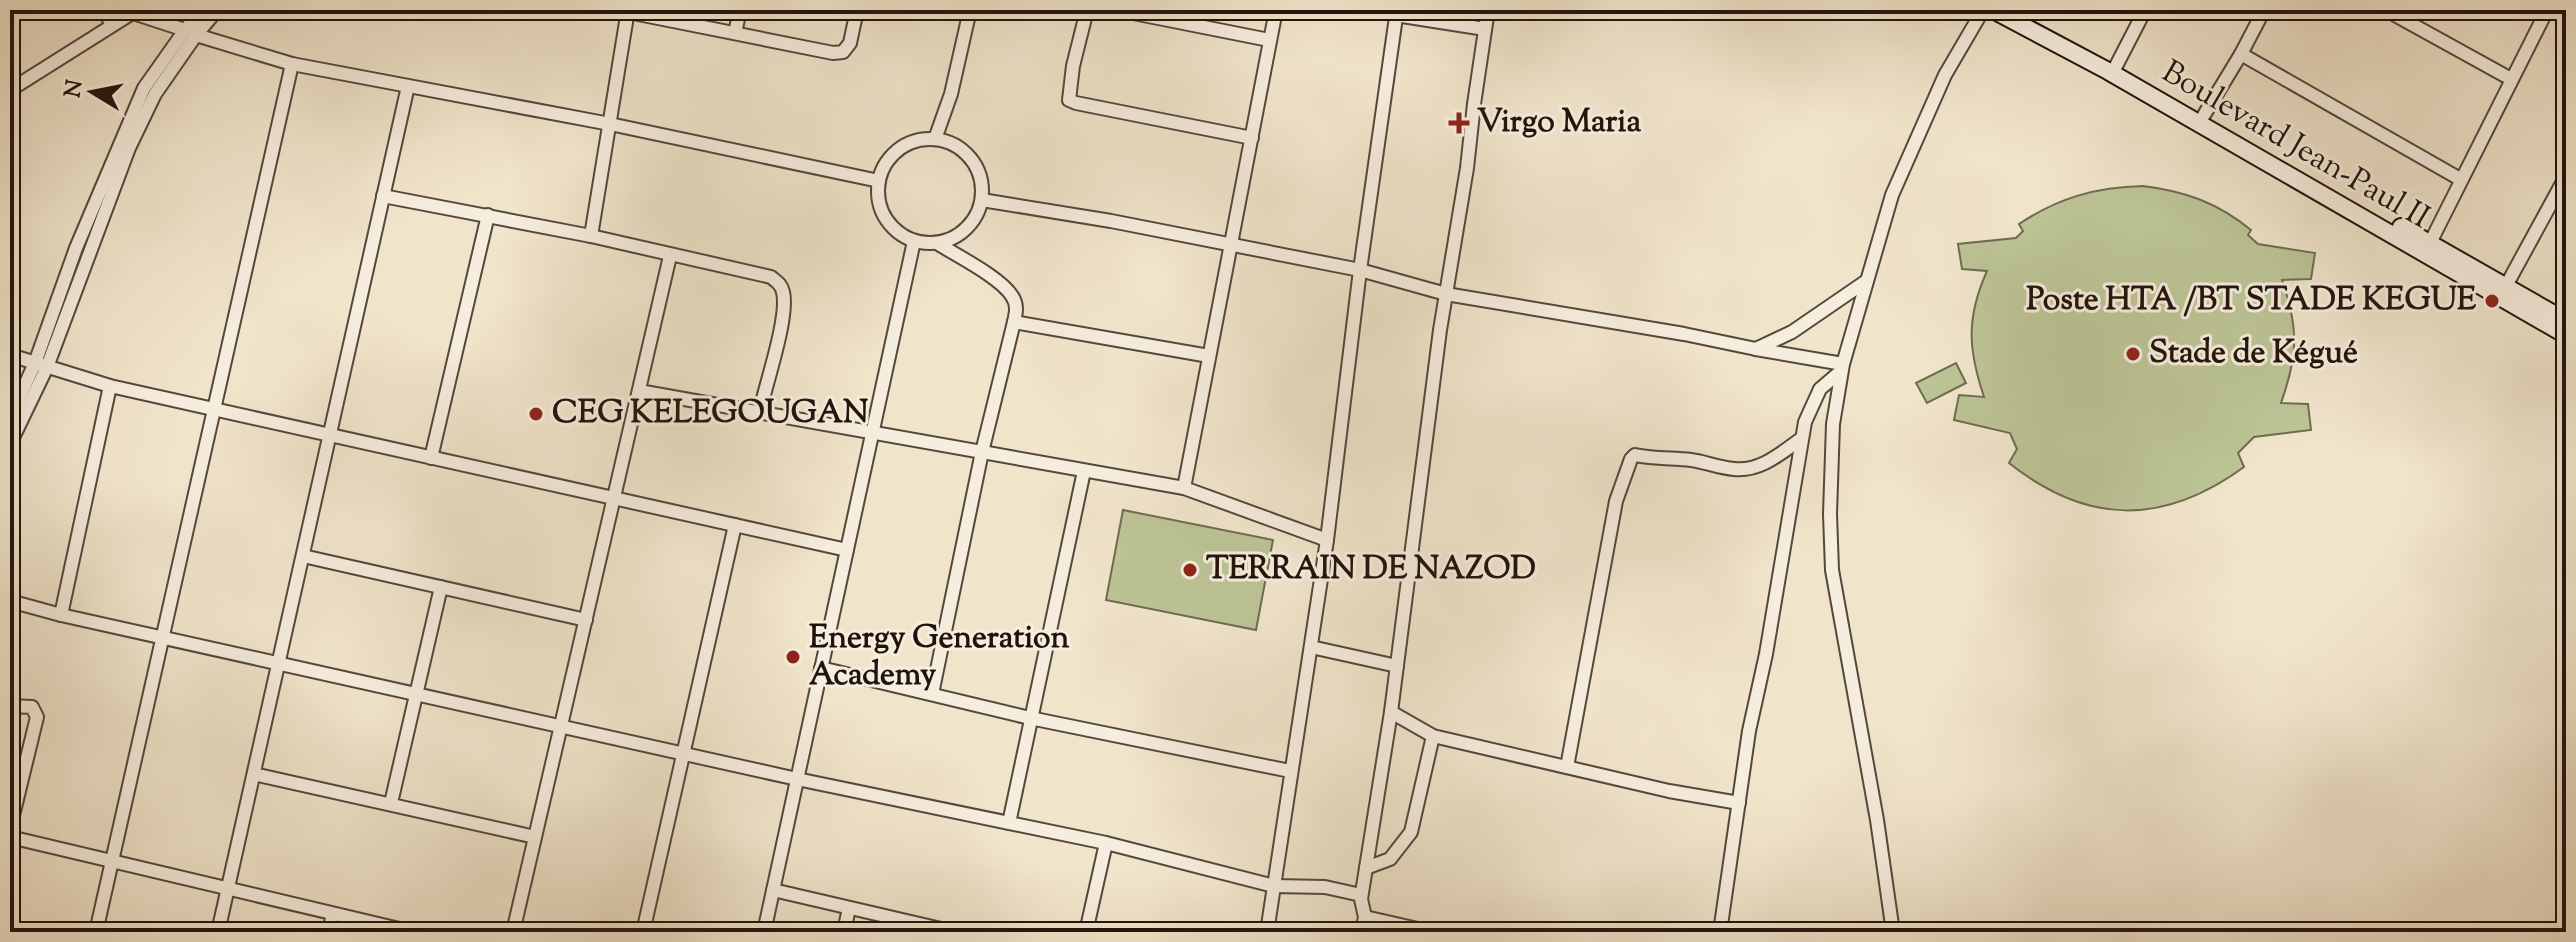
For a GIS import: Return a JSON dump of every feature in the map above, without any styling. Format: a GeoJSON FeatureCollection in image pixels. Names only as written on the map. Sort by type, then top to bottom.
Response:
{"type":"FeatureCollection","features":[{"type":"Feature","properties":{"kind":"main road","name":"Boulevard Jean-Paul II"},"geometry":{"type":"LineString","coordinates":[[1993,10],[2108,71],[2566,335]]}},
{"type":"Feature","properties":{"kind":"main road","name":"Boulevard Jean-Paul II"},"geometry":{"type":"LineString","coordinates":[[2015,10],[2566,321]]}},
{"type":"Feature","properties":{"kind":"street"},"geometry":{"type":"LineString","coordinates":[[103,10],[112,24]]}},
{"type":"Feature","properties":{"kind":"street"},"geometry":{"type":"LineString","coordinates":[[10,444],[129,148],[202,10]]}},
{"type":"Feature","properties":{"kind":"street"},"geometry":{"type":"LineString","coordinates":[[190,33],[217,10]]}},
{"type":"Feature","properties":{"kind":"street"},"geometry":{"type":"LineString","coordinates":[[735,33],[740,10]]}},
{"type":"Feature","properties":{"kind":"street"},"geometry":{"type":"LineString","coordinates":[[591,236],[625,11],[833,53],[843,52],[850,43],[857,10]]}},
{"type":"Feature","properties":{"kind":"street"},"geometry":{"type":"LineString","coordinates":[[935,139],[951,94],[970,10]]}},
{"type":"Feature","properties":{"kind":"street"},"geometry":{"type":"LineString","coordinates":[[1087,10],[1067,97],[1072,102],[1252,138]]}},
{"type":"Feature","properties":{"kind":"street"},"geometry":{"type":"LineString","coordinates":[[1118,10],[1269,40]]}},
{"type":"Feature","properties":{"kind":"street"},"geometry":{"type":"LineString","coordinates":[[1184,488],[1276,10]]}},
{"type":"Feature","properties":{"kind":"street"},"geometry":{"type":"LineString","coordinates":[[1362,932],[1365,917],[1361,897],[1391,712],[1446,294],[1488,10]]}},
{"type":"Feature","properties":{"kind":"street"},"geometry":{"type":"LineString","coordinates":[[1893,932],[1877,820],[1832,570],[1833,424],[1842,368],[1892,195],[1945,75],[1983,10]]}},
{"type":"Feature","properties":{"kind":"street"},"geometry":{"type":"LineString","coordinates":[[2115,68],[2145,10]]}},
{"type":"Feature","properties":{"kind":"street"},"geometry":{"type":"LineString","coordinates":[[2204,115],[2264,10]]}},
{"type":"Feature","properties":{"kind":"street"},"geometry":{"type":"LineString","coordinates":[[2386,10],[2511,79]]}},
{"type":"Feature","properties":{"kind":"street"},"geometry":{"type":"LineString","coordinates":[[2430,243],[2547,10]]}},
{"type":"Feature","properties":{"kind":"street"},"geometry":{"type":"LineString","coordinates":[[10,90],[135,12],[190,33],[292,64],[610,124],[879,181]]}},
{"type":"Feature","properties":{"kind":"street"},"geometry":{"type":"LineString","coordinates":[[1267,932],[1327,540],[1360,270],[1397,13],[1485,29]]}},
{"type":"Feature","properties":{"kind":"street"},"geometry":{"type":"LineString","coordinates":[[2241,54],[2460,179]]}},
{"type":"Feature","properties":{"kind":"street"},"geometry":{"type":"LineString","coordinates":[[96,932],[292,64]]}},
{"type":"Feature","properties":{"kind":"street"},"geometry":{"type":"LineString","coordinates":[[218,932],[408,86]]}},
{"type":"Feature","properties":{"kind":"street"},"geometry":{"type":"LineString","coordinates":[[919,139],[935,139],[951,142],[966,152],[977,166],[982,183],[982,200],[976,216],[966,229],[953,238],[937,243],[914,241],[889,224],[878,196],[879,181],[883,167],[892,154],[904,145],[919,139]]}},
{"type":"Feature","properties":{"kind":"street"},"geometry":{"type":"LineString","coordinates":[[2506,286],[2566,176]]}},
{"type":"Feature","properties":{"kind":"street"},"geometry":{"type":"LineString","coordinates":[[383,196],[591,236],[771,277],[780,284],[784,294],[783,312],[760,411]]}},
{"type":"Feature","properties":{"kind":"street"},"geometry":{"type":"LineString","coordinates":[[982,200],[1111,221],[1360,270],[1446,294],[1684,334],[1842,368]]}},
{"type":"Feature","properties":{"kind":"street"},"geometry":{"type":"LineString","coordinates":[[2552,201],[2566,209]]}},
{"type":"Feature","properties":{"kind":"street"},"geometry":{"type":"LineString","coordinates":[[431,458],[488,215]]}},
{"type":"Feature","properties":{"kind":"street"},"geometry":{"type":"LineString","coordinates":[[764,932],[914,241]]}},
{"type":"Feature","properties":{"kind":"street"},"geometry":{"type":"LineString","coordinates":[[932,694],[982,452],[1016,309],[1013,297],[994,280],[937,243]]}},
{"type":"Feature","properties":{"kind":"street"},"geometry":{"type":"LineString","coordinates":[[513,932],[670,256]]}},
{"type":"Feature","properties":{"kind":"street"},"geometry":{"type":"LineString","coordinates":[[1756,349],[1792,332],[1865,282]]}},
{"type":"Feature","properties":{"kind":"street"},"geometry":{"type":"LineString","coordinates":[[1014,322],[1209,356]]}},
{"type":"Feature","properties":{"kind":"street"},"geometry":{"type":"LineString","coordinates":[[10,355],[110,386],[847,550]]}},
{"type":"Feature","properties":{"kind":"street"},"geometry":{"type":"LineString","coordinates":[[10,418],[41,365]]}},
{"type":"Feature","properties":{"kind":"street"},"geometry":{"type":"LineString","coordinates":[[1720,932],[1749,731],[1766,654],[1801,439],[1806,418],[1820,389],[1842,368]]}},
{"type":"Feature","properties":{"kind":"street"},"geometry":{"type":"LineString","coordinates":[[61,615],[110,386]]}},
{"type":"Feature","properties":{"kind":"street"},"geometry":{"type":"LineString","coordinates":[[639,391],[1184,488],[1327,540]]}},
{"type":"Feature","properties":{"kind":"street"},"geometry":{"type":"LineString","coordinates":[[1567,767],[1616,501],[1631,459],[1635,455],[1749,469],[1773,459],[1801,439]]}},
{"type":"Feature","properties":{"kind":"street"},"geometry":{"type":"LineString","coordinates":[[1009,823],[1084,471]]}},
{"type":"Feature","properties":{"kind":"street"},"geometry":{"type":"LineString","coordinates":[[643,932],[735,525]]}},
{"type":"Feature","properties":{"kind":"street"},"geometry":{"type":"LineString","coordinates":[[303,556],[586,620]]}},
{"type":"Feature","properties":{"kind":"street"},"geometry":{"type":"LineString","coordinates":[[391,803],[441,587]]}},
{"type":"Feature","properties":{"kind":"street"},"geometry":{"type":"LineString","coordinates":[[10,601],[416,695],[1106,843],[1274,886],[1335,888],[1361,897]]}},
{"type":"Feature","properties":{"kind":"street"},"geometry":{"type":"LineString","coordinates":[[1311,647],[1397,666]]}},
{"type":"Feature","properties":{"kind":"street"},"geometry":{"type":"LineString","coordinates":[[821,668],[1030,718],[1290,771]]}},
{"type":"Feature","properties":{"kind":"street"},"geometry":{"type":"LineString","coordinates":[[10,706],[32,707],[37,717],[10,828]]}},
{"type":"Feature","properties":{"kind":"street"},"geometry":{"type":"LineString","coordinates":[[1391,712],[1433,736],[1669,791],[1739,803]]}},
{"type":"Feature","properties":{"kind":"street"},"geometry":{"type":"LineString","coordinates":[[1366,868],[1390,859],[1411,832],[1433,736]]}},
{"type":"Feature","properties":{"kind":"street"},"geometry":{"type":"LineString","coordinates":[[254,774],[535,837]]}},
{"type":"Feature","properties":{"kind":"street"},"geometry":{"type":"LineString","coordinates":[[10,837],[412,932]]}},
{"type":"Feature","properties":{"kind":"street"},"geometry":{"type":"LineString","coordinates":[[1086,932],[1106,843]]}},
{"type":"Feature","properties":{"kind":"street"},"geometry":{"type":"LineString","coordinates":[[773,890],[954,932]]}},
{"type":"Feature","properties":{"kind":"street"},"geometry":{"type":"LineString","coordinates":[[844,932],[849,908]]}},
{"type":"Feature","properties":{"kind":"street"},"geometry":{"type":"LineString","coordinates":[[329,932],[333,914]]}},
{"type":"Feature","properties":{"kind":"street"},"geometry":{"type":"LineString","coordinates":[[1365,917],[1431,932]]}},
{"type":"Feature","properties":{"kind":"green space","name":"Stade de Kégué"},"geometry":{"type":"Polygon","coordinates":[[[2143,186],[2187,195],[2213,206],[2251,230],[2248,235],[2258,244],[2315,253],[2311,279],[2282,280],[2294,328],[2294,342],[2291,370],[2281,403],[2308,404],[2311,430],[2254,437],[2238,453],[2244,467],[2214,486],[2184,500],[2155,508],[2125,510],[2096,507],[2067,498],[2038,483],[2009,463],[2017,449],[2010,433],[1954,420],[1959,395],[1984,397],[1975,364],[1972,334],[1975,304],[1987,271],[1962,269],[1958,244],[2016,238],[2023,231],[2019,224],[2048,207],[2093,192],[2143,186]]]}},
{"type":"Feature","properties":{"kind":"green space"},"geometry":{"type":"Polygon","coordinates":[[[1956,363],[1966,383],[1927,403],[1916,383],[1956,363]]]}},
{"type":"Feature","properties":{"kind":"green space","name":"TERRAIN DE NAZOD"},"geometry":{"type":"Polygon","coordinates":[[[1123,510],[1273,540],[1256,630],[1106,600],[1123,510]]]}},
{"type":"Feature","properties":{"kind":"place","name":"Virgo Maria"},"geometry":{"type":"Point","coordinates":[1459,123]}},
{"type":"Feature","properties":{"kind":"place","name":"Poste HTA /BT STADE KEGUE"},"geometry":{"type":"Point","coordinates":[2492,301]}},
{"type":"Feature","properties":{"kind":"place","name":"Stade de Kégué"},"geometry":{"type":"Point","coordinates":[2133,354]}},
{"type":"Feature","properties":{"kind":"place","name":"CEG KELEGOUGAN"},"geometry":{"type":"Point","coordinates":[536,414]}},
{"type":"Feature","properties":{"kind":"place","name":"TERRAIN DE NAZOD"},"geometry":{"type":"Point","coordinates":[1190,570]}},
{"type":"Feature","properties":{"kind":"place","name":"Energy Generation Academy"},"geometry":{"type":"Point","coordinates":[793,657]}}]}
